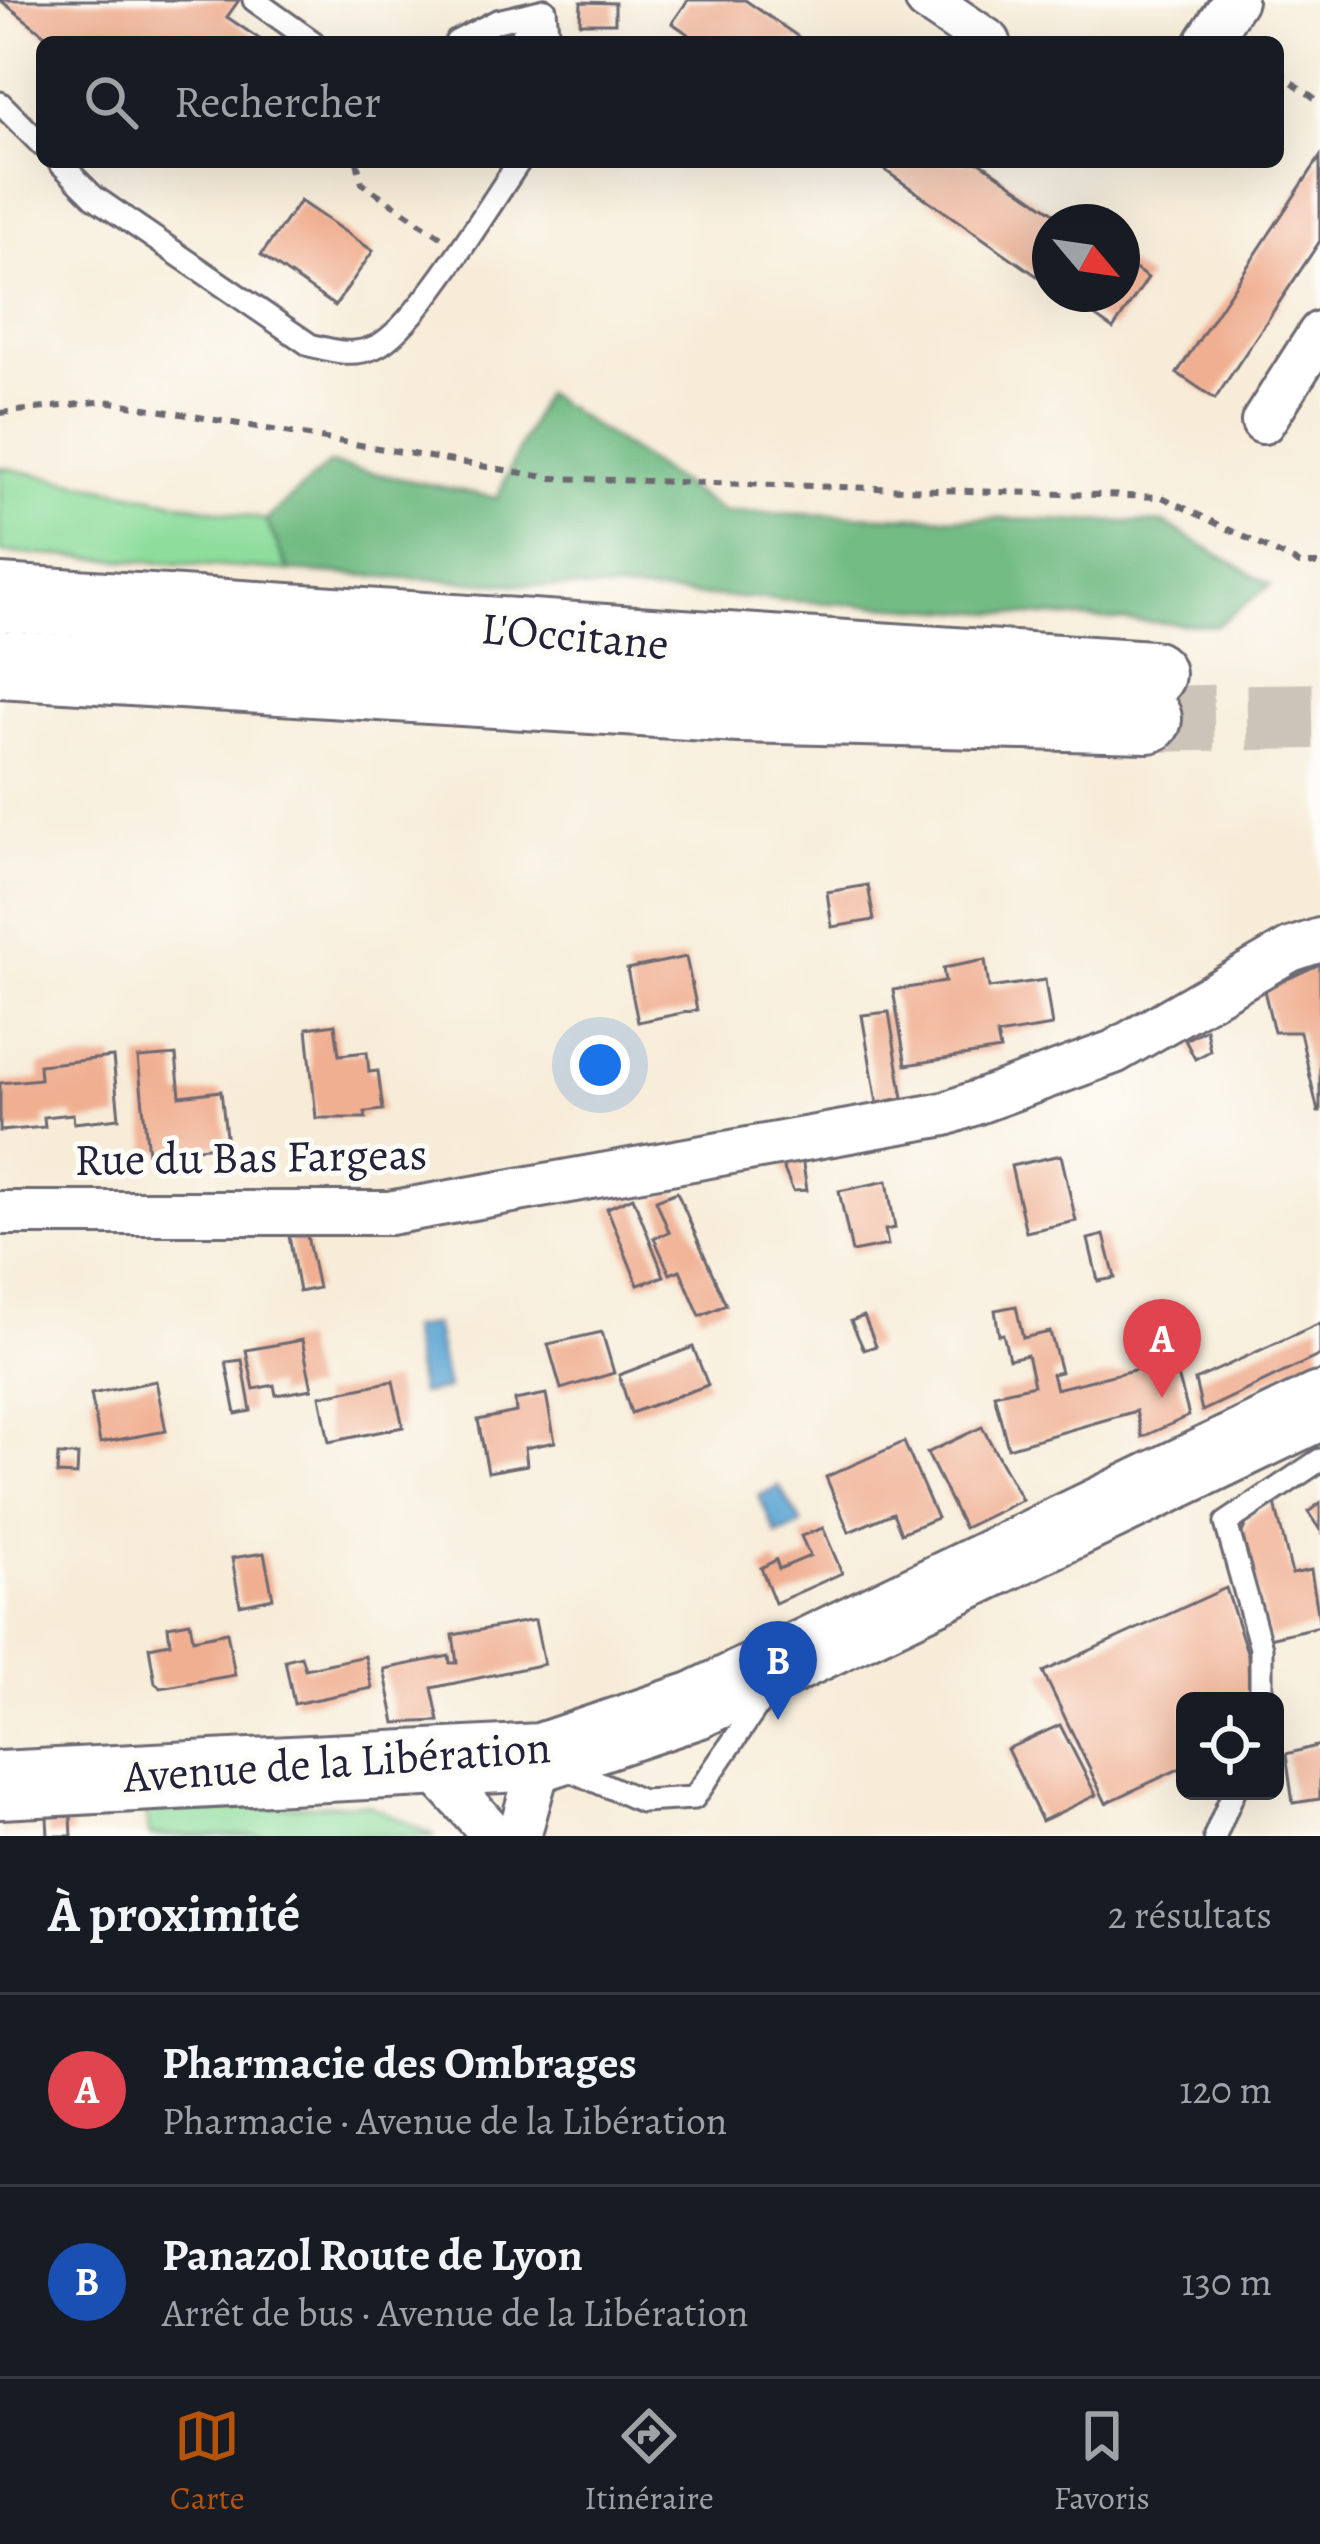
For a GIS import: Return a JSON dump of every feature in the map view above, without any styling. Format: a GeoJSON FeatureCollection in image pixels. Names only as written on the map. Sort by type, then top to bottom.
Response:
{"type":"FeatureCollection","features":[{"type":"Feature","properties":{"kind":"main road","name":"L'Occitane"},"geometry":{"type":"LineString","coordinates":[[0,598],[1149,697],[740,709],[0,664]]}},
{"type":"Feature","properties":{"kind":"main road","name":"Avenue de la Libération"},"geometry":{"type":"LineString","coordinates":[[0,1785],[541,1757],[696,1705],[1320,1406]]}},
{"type":"Feature","properties":{"kind":"street"},"geometry":{"type":"LineString","coordinates":[[927,0],[980,36]]}},
{"type":"Feature","properties":{"kind":"street"},"geometry":{"type":"LineString","coordinates":[[1211,36],[1234,0]]}},
{"type":"Feature","properties":{"kind":"street"},"geometry":{"type":"LineString","coordinates":[[1263,422],[1320,333]]}},
{"type":"Feature","properties":{"kind":"street","name":"Rue du Bas Fargeas"},"geometry":{"type":"LineString","coordinates":[[0,1213],[389,1213],[945,1114],[1114,1052],[1290,950],[1320,940]]}},
{"type":"Feature","properties":{"kind":"street"},"geometry":{"type":"LineString","coordinates":[[519,1836],[541,1757]]}},
{"type":"Feature","properties":{"kind":"street"},"geometry":{"type":"LineString","coordinates":[[428,1763],[495,1836]]}},
{"type":"Feature","properties":{"kind":"lane"},"geometry":{"type":"LineString","coordinates":[[468,36],[549,5]]}},
{"type":"Feature","properties":{"kind":"lane"},"geometry":{"type":"LineString","coordinates":[[521,36],[549,5]]}},
{"type":"Feature","properties":{"kind":"lane"},"geometry":{"type":"LineString","coordinates":[[548,36],[549,5]]}},
{"type":"Feature","properties":{"kind":"lane"},"geometry":{"type":"LineString","coordinates":[[247,6],[302,36]]}},
{"type":"Feature","properties":{"kind":"lane"},"geometry":{"type":"LineString","coordinates":[[0,103],[36,139]]}},
{"type":"Feature","properties":{"kind":"lane"},"geometry":{"type":"LineString","coordinates":[[65,168],[94,197],[310,346],[344,355],[378,347],[410,317],[515,168]]}},
{"type":"Feature","properties":{"kind":"lane"},"geometry":{"type":"LineString","coordinates":[[1262,1692],[1261,1648],[1226,1523],[1320,1460]]}},
{"type":"Feature","properties":{"kind":"lane"},"geometry":{"type":"LineString","coordinates":[[541,1757],[641,1801],[694,1798],[791,1659]]}},
{"type":"Feature","properties":{"kind":"lane"},"geometry":{"type":"LineString","coordinates":[[1215,1836],[1230,1800]]}},
{"type":"Feature","properties":{"kind":"path"},"geometry":{"type":"LineString","coordinates":[[1284,76],[1320,102]]}},
{"type":"Feature","properties":{"kind":"path"},"geometry":{"type":"LineString","coordinates":[[358,168],[362,182],[458,249]]}},
{"type":"Feature","properties":{"kind":"path"},"geometry":{"type":"LineString","coordinates":[[0,413],[106,401],[551,478],[1162,497],[1300,563],[1320,564]]}},
{"type":"Feature","properties":{"kind":"green space"},"geometry":{"type":"Polygon","coordinates":[[[544,393],[723,512],[1164,523],[1271,585],[1216,626],[289,571],[266,520],[329,464],[497,498],[544,393]]]}},
{"type":"Feature","properties":{"kind":"green space"},"geometry":{"type":"Polygon","coordinates":[[[0,467],[266,520],[289,571],[0,552],[0,467]]]}},
{"type":"Feature","properties":{"kind":"green space"},"geometry":{"type":"Polygon","coordinates":[[[367,1804],[436,1836],[150,1836],[145,1810],[367,1804]]]}},
{"type":"Feature","properties":{"kind":"water"},"geometry":{"type":"Polygon","coordinates":[[[434,1324],[447,1389],[420,1394],[409,1329],[434,1324]]]}},
{"type":"Feature","properties":{"kind":"water"},"geometry":{"type":"Polygon","coordinates":[[[779,1486],[802,1524],[777,1535],[759,1496],[779,1486]]]}},
{"type":"Feature","properties":{"kind":"building"},"geometry":{"type":"Polygon","coordinates":[[[0,0],[239,0],[227,17],[255,36],[46,36],[0,0]]]}},
{"type":"Feature","properties":{"kind":"building"},"geometry":{"type":"Polygon","coordinates":[[[688,0],[745,0],[797,36],[691,36],[672,23],[688,0]]]}},
{"type":"Feature","properties":{"kind":"building"},"geometry":{"type":"Polygon","coordinates":[[[581,2],[615,3],[615,23],[580,23],[581,2]]]}},
{"type":"Feature","properties":{"kind":"building"},"geometry":{"type":"Polygon","coordinates":[[[1320,157],[1320,241],[1215,399],[1177,373],[1320,157]]]}},
{"type":"Feature","properties":{"kind":"building"},"geometry":{"type":"Polygon","coordinates":[[[882,168],[989,168],[1041,204],[1032,204],[1032,272],[882,168]]]}},
{"type":"Feature","properties":{"kind":"building"},"geometry":{"type":"Polygon","coordinates":[[[300,201],[373,251],[335,306],[261,255],[300,201]]]}},
{"type":"Feature","properties":{"kind":"building"},"geometry":{"type":"Polygon","coordinates":[[[1089,312],[1125,312],[1113,329],[1089,312]]]}},
{"type":"Feature","properties":{"kind":"building"},"geometry":{"type":"Polygon","coordinates":[[[868,885],[874,920],[832,927],[827,892],[868,885]]]}},
{"type":"Feature","properties":{"kind":"building"},"geometry":{"type":"Polygon","coordinates":[[[686,957],[697,1010],[638,1022],[627,969],[686,957]]]}},
{"type":"Feature","properties":{"kind":"building"},"geometry":{"type":"Polygon","coordinates":[[[985,960],[989,988],[1045,980],[1052,1026],[997,1035],[1000,1050],[906,1065],[893,990],[945,982],[943,968],[985,960]]]}},
{"type":"Feature","properties":{"kind":"building"},"geometry":{"type":"Polygon","coordinates":[[[1320,964],[1318,1112],[1300,1032],[1274,1032],[1264,990],[1320,964]]]}},
{"type":"Feature","properties":{"kind":"building"},"geometry":{"type":"Polygon","coordinates":[[[889,1012],[903,1098],[877,1103],[862,1015],[889,1012]]]}},
{"type":"Feature","properties":{"kind":"building"},"geometry":{"type":"Polygon","coordinates":[[[335,1024],[339,1055],[367,1052],[369,1072],[378,1071],[383,1110],[365,1112],[366,1118],[316,1118],[307,1028],[335,1024]]]}},
{"type":"Feature","properties":{"kind":"building"},"geometry":{"type":"Polygon","coordinates":[[[1206,1029],[1210,1051],[1195,1059],[1185,1040],[1206,1029]]]}},
{"type":"Feature","properties":{"kind":"building"},"geometry":{"type":"Polygon","coordinates":[[[176,1055],[180,1096],[221,1091],[227,1145],[148,1153],[138,1058],[176,1055]]]}},
{"type":"Feature","properties":{"kind":"building"},"geometry":{"type":"Polygon","coordinates":[[[113,1057],[119,1118],[74,1123],[73,1114],[44,1117],[45,1127],[0,1131],[0,1083],[40,1079],[39,1065],[113,1057]]]}},
{"type":"Feature","properties":{"kind":"building"},"geometry":{"type":"Polygon","coordinates":[[[1061,1155],[1076,1221],[1026,1232],[1011,1166],[1061,1155]]]}},
{"type":"Feature","properties":{"kind":"building"},"geometry":{"type":"Polygon","coordinates":[[[802,1158],[807,1190],[793,1191],[781,1162],[802,1158]]]}},
{"type":"Feature","properties":{"kind":"building"},"geometry":{"type":"Polygon","coordinates":[[[887,1181],[895,1228],[885,1230],[888,1245],[852,1252],[839,1191],[887,1181]]]}},
{"type":"Feature","properties":{"kind":"building"},"geometry":{"type":"Polygon","coordinates":[[[677,1192],[726,1305],[700,1316],[680,1270],[670,1274],[654,1238],[669,1232],[656,1200],[677,1192]]]}},
{"type":"Feature","properties":{"kind":"building"},"geometry":{"type":"Polygon","coordinates":[[[633,1197],[664,1276],[638,1285],[607,1208],[633,1197]]]}},
{"type":"Feature","properties":{"kind":"building"},"geometry":{"type":"Polygon","coordinates":[[[1104,1235],[1115,1278],[1098,1281],[1088,1239],[1104,1235]]]}},
{"type":"Feature","properties":{"kind":"building"},"geometry":{"type":"Polygon","coordinates":[[[289,1236],[307,1236],[318,1288],[299,1292],[289,1236]]]}},
{"type":"Feature","properties":{"kind":"building"},"geometry":{"type":"Polygon","coordinates":[[[1016,1306],[1023,1338],[1050,1332],[1061,1372],[1052,1374],[1056,1389],[1174,1360],[1189,1416],[1142,1437],[1136,1411],[1008,1448],[994,1394],[1034,1385],[1027,1355],[1009,1359],[1003,1334],[999,1335],[995,1310],[1016,1306]]]}},
{"type":"Feature","properties":{"kind":"building"},"geometry":{"type":"Polygon","coordinates":[[[864,1316],[876,1346],[864,1350],[851,1321],[864,1316]]]}},
{"type":"Feature","properties":{"kind":"building"},"geometry":{"type":"Polygon","coordinates":[[[1320,1323],[1320,1355],[1202,1411],[1195,1380],[1320,1323]]]}},
{"type":"Feature","properties":{"kind":"building"},"geometry":{"type":"Polygon","coordinates":[[[602,1332],[614,1373],[561,1389],[548,1344],[602,1332]]]}},
{"type":"Feature","properties":{"kind":"building"},"geometry":{"type":"Polygon","coordinates":[[[302,1340],[312,1389],[276,1395],[274,1385],[254,1389],[246,1350],[302,1340]]]}},
{"type":"Feature","properties":{"kind":"building"},"geometry":{"type":"Polygon","coordinates":[[[693,1347],[708,1385],[631,1413],[619,1375],[693,1347]]]}},
{"type":"Feature","properties":{"kind":"building"},"geometry":{"type":"Polygon","coordinates":[[[242,1360],[251,1411],[236,1414],[226,1362],[242,1360]]]}},
{"type":"Feature","properties":{"kind":"building"},"geometry":{"type":"Polygon","coordinates":[[[156,1381],[166,1431],[100,1443],[91,1394],[156,1381]]]}},
{"type":"Feature","properties":{"kind":"building"},"geometry":{"type":"Polygon","coordinates":[[[393,1381],[403,1427],[329,1442],[320,1396],[393,1381]]]}},
{"type":"Feature","properties":{"kind":"building"},"geometry":{"type":"Polygon","coordinates":[[[546,1394],[555,1442],[525,1448],[527,1465],[488,1472],[478,1420],[516,1412],[515,1400],[546,1394]]]}},
{"type":"Feature","properties":{"kind":"building"},"geometry":{"type":"Polygon","coordinates":[[[982,1427],[1022,1500],[964,1528],[927,1453],[982,1427]]]}},
{"type":"Feature","properties":{"kind":"building"},"geometry":{"type":"Polygon","coordinates":[[[904,1442],[937,1518],[901,1533],[893,1513],[849,1532],[826,1477],[904,1442]]]}},
{"type":"Feature","properties":{"kind":"building"},"geometry":{"type":"Polygon","coordinates":[[[58,1455],[78,1455],[77,1475],[57,1474],[58,1455]]]}},
{"type":"Feature","properties":{"kind":"building"},"geometry":{"type":"Polygon","coordinates":[[[1320,1503],[1320,1530],[1308,1512],[1320,1503]]]}},
{"type":"Feature","properties":{"kind":"building"},"geometry":{"type":"Polygon","coordinates":[[[1275,1504],[1292,1574],[1311,1570],[1320,1626],[1269,1638],[1242,1533],[1249,1517],[1275,1504]]]}},
{"type":"Feature","properties":{"kind":"building"},"geometry":{"type":"Polygon","coordinates":[[[823,1528],[842,1573],[775,1603],[761,1568],[776,1560],[779,1569],[810,1556],[801,1536],[823,1528]]]}},
{"type":"Feature","properties":{"kind":"building"},"geometry":{"type":"Polygon","coordinates":[[[264,1553],[273,1598],[240,1605],[232,1558],[264,1553]]]}},
{"type":"Feature","properties":{"kind":"building"},"geometry":{"type":"Polygon","coordinates":[[[1226,1588],[1248,1655],[1249,1692],[1176,1692],[1176,1770],[1106,1803],[1043,1672],[1226,1588]]]}},
{"type":"Feature","properties":{"kind":"building"},"geometry":{"type":"Polygon","coordinates":[[[535,1620],[544,1664],[432,1688],[439,1721],[395,1723],[384,1669],[449,1656],[450,1663],[457,1663],[453,1635],[535,1620]]]}},
{"type":"Feature","properties":{"kind":"building"},"geometry":{"type":"Polygon","coordinates":[[[190,1622],[193,1639],[227,1632],[235,1675],[161,1688],[155,1683],[149,1647],[170,1643],[168,1626],[190,1622]]]}},
{"type":"Feature","properties":{"kind":"building"},"geometry":{"type":"Polygon","coordinates":[[[301,1656],[305,1669],[365,1656],[372,1688],[294,1704],[285,1660],[301,1656]]]}},
{"type":"Feature","properties":{"kind":"building"},"geometry":{"type":"Polygon","coordinates":[[[1060,1725],[1096,1795],[1042,1821],[1007,1749],[1060,1725]]]}},
{"type":"Feature","properties":{"kind":"building"},"geometry":{"type":"Polygon","coordinates":[[[1320,1745],[1320,1799],[1293,1803],[1286,1754],[1320,1745]]]}},
{"type":"Feature","properties":{"kind":"building"},"geometry":{"type":"Polygon","coordinates":[[[71,1816],[72,1836],[48,1836],[47,1817],[71,1816]]]}},
{"type":"Feature","properties":{"kind":"tunnel"},"geometry":{"type":"LineString","coordinates":[[1148,719],[1320,716]]}},
{"type":"Feature","properties":{"kind":"place","name":"Pharmacie des Ombrages"},"geometry":{"type":"Point","coordinates":[1162,1398]}},
{"type":"Feature","properties":{"kind":"place","name":"Panazol Route de Lyon"},"geometry":{"type":"Point","coordinates":[778,1720]}}]}
